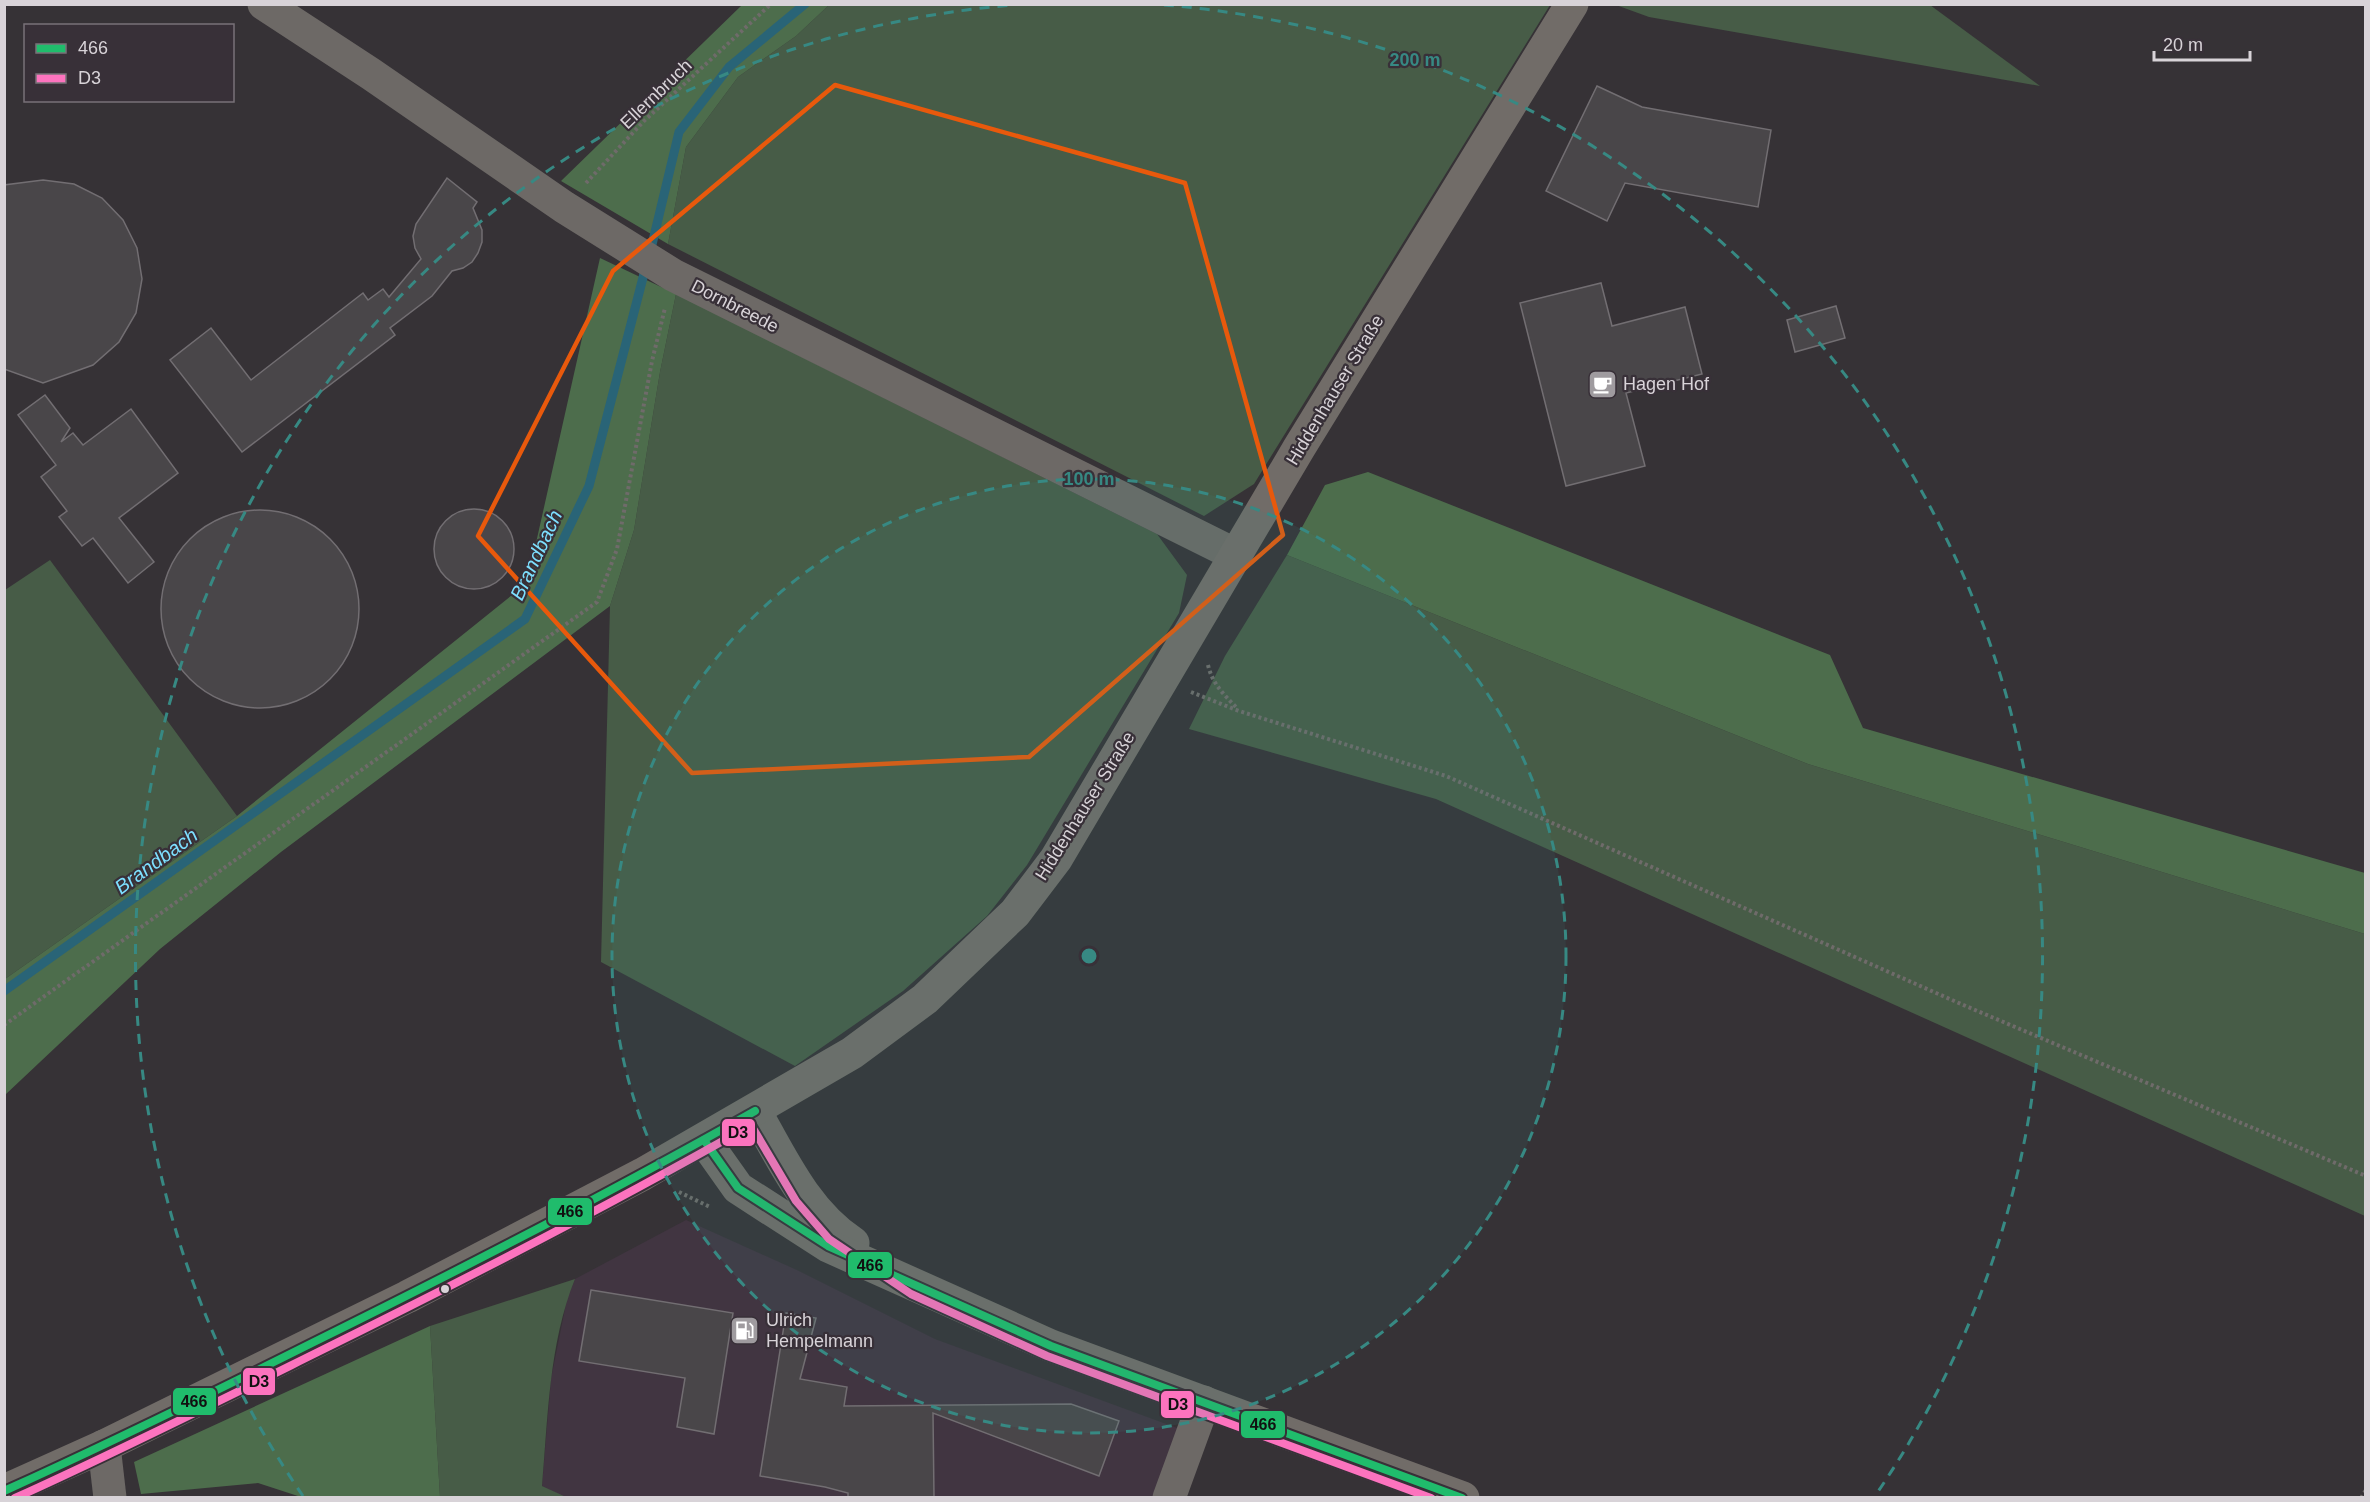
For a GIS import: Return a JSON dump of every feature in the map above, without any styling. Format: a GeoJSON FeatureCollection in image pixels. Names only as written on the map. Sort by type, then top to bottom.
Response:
{"type":"FeatureCollection","features":[{"type":"Feature","properties":{"kind":"main road","name":"Hiddenhauser Straße"},"geometry":{"type":"LineString","coordinates":[[4,1491],[104,1446],[407,1297],[643,1174],[852,1053],[925,999],[1015,913],[1056,859],[1317,418],[1572,4]]}},
{"type":"Feature","properties":{"kind":"main road"},"geometry":{"type":"LineString","coordinates":[[755,1111],[804,1195],[837,1232],[916,1285]]}},
{"type":"Feature","properties":{"kind":"main road"},"geometry":{"type":"LineString","coordinates":[[704,1140],[738,1188],[828,1246],[1051,1346],[1463,1497]]}},
{"type":"Feature","properties":{"kind":"street","name":"Dornbreede"},"geometry":{"type":"LineString","coordinates":[[264,4],[371,74],[564,207],[674,275],[1236,555]]}},
{"type":"Feature","properties":{"kind":"street"},"geometry":{"type":"LineString","coordinates":[[1169,1497],[1204,1402]]}},
{"type":"Feature","properties":{"kind":"street"},"geometry":{"type":"LineString","coordinates":[[104,1446],[110,1497]]}},
{"type":"Feature","properties":{"kind":"path","name":"Ellernbruch"},"geometry":{"type":"LineString","coordinates":[[564,207],[643,122],[771,4]]}},
{"type":"Feature","properties":{"kind":"path"},"geometry":{"type":"LineString","coordinates":[[4,1025],[597,602],[617,549],[652,361],[674,275]]}},
{"type":"Feature","properties":{"kind":"path"},"geometry":{"type":"LineString","coordinates":[[1162,679],[1239,711],[1446,776],[1961,1004],[2366,1176]]}},
{"type":"Feature","properties":{"kind":"path"},"geometry":{"type":"LineString","coordinates":[[2361,1497],[2366,1490]]}},
{"type":"Feature","properties":{"kind":"highlighted area"},"geometry":{"type":"Polygon","coordinates":[[[835,85],[1185,183],[1283,535],[1029,757],[692,773],[478,536],[613,271],[835,85]]]}},
{"type":"Feature","properties":{"kind":"shaded area"},"geometry":{"type":"Polygon","coordinates":[[[686,1220],[797,1270],[935,1339],[1180,1429],[1156,1497],[566,1498],[542,1486],[551,1379],[567,1299],[575,1279],[686,1220]]]}},
{"type":"Feature","properties":{"kind":"green space"},"geometry":{"type":"Polygon","coordinates":[[[742,5],[829,5],[796,36],[738,77],[686,147],[668,244],[561,181],[742,5]]]}},
{"type":"Feature","properties":{"kind":"green space"},"geometry":{"type":"Polygon","coordinates":[[[829,5],[1550,5],[1254,484],[1204,516],[668,244],[686,147],[738,77],[796,36],[829,5]]]}},
{"type":"Feature","properties":{"kind":"green space"},"geometry":{"type":"Polygon","coordinates":[[[1616,5],[1930,5],[2040,86],[1649,17],[1616,5]]]}},
{"type":"Feature","properties":{"kind":"green space"},"geometry":{"type":"Polygon","coordinates":[[[600,258],[676,294],[660,372],[634,530],[610,606],[281,852],[160,949],[5,1095],[5,979],[237,816],[527,583],[600,258]]]}},
{"type":"Feature","properties":{"kind":"green space"},"geometry":{"type":"Polygon","coordinates":[[[676,294],[1157,534],[1187,575],[1179,613],[1027,865],[987,916],[903,991],[795,1066],[601,962],[610,606],[634,530],[660,372],[676,294]]]}},
{"type":"Feature","properties":{"kind":"green space"},"geometry":{"type":"Polygon","coordinates":[[[1368,472],[1830,655],[1863,728],[2365,873],[2365,934],[1808,764],[1287,555],[1325,485],[1368,472]]]}},
{"type":"Feature","properties":{"kind":"green space"},"geometry":{"type":"Polygon","coordinates":[[[1287,555],[1808,764],[2365,934],[2365,1216],[1436,799],[1189,729],[1225,656],[1287,555]]]}},
{"type":"Feature","properties":{"kind":"green space"},"geometry":{"type":"Polygon","coordinates":[[[50,560],[237,816],[5,979],[5,590],[50,560]]]}},
{"type":"Feature","properties":{"kind":"green space"},"geometry":{"type":"Polygon","coordinates":[[[575,1279],[566,1303],[555,1354],[542,1486],[566,1497],[440,1497],[430,1326],[575,1279]]]}},
{"type":"Feature","properties":{"kind":"green space"},"geometry":{"type":"Polygon","coordinates":[[[430,1326],[440,1497],[301,1497],[258,1483],[141,1494],[134,1462],[430,1326]]]}},
{"type":"Feature","properties":{"kind":"building"},"geometry":{"type":"Polygon","coordinates":[[[1597,86],[1642,107],[1771,130],[1758,207],[1625,183],[1607,221],[1546,191],[1597,86]]]}},
{"type":"Feature","properties":{"kind":"building"},"geometry":{"type":"Polygon","coordinates":[[[447,178],[477,202],[473,208],[482,230],[482,242],[472,262],[452,271],[432,296],[390,328],[395,335],[242,452],[170,360],[211,328],[251,380],[363,293],[368,300],[383,289],[389,297],[421,259],[415,248],[413,236],[416,224],[447,178]]]}},
{"type":"Feature","properties":{"kind":"building"},"geometry":{"type":"Polygon","coordinates":[[[43,180],[74,184],[102,198],[123,220],[137,248],[142,279],[136,313],[119,342],[93,365],[43,383],[4,369],[4,185],[43,180]]]}},
{"type":"Feature","properties":{"kind":"building","name":"Hagen Hof"},"geometry":{"type":"Polygon","coordinates":[[[1601,283],[1612,326],[1685,307],[1702,374],[1626,393],[1645,466],[1566,486],[1520,303],[1601,283]]]}},
{"type":"Feature","properties":{"kind":"building"},"geometry":{"type":"Polygon","coordinates":[[[1836,306],[1845,338],[1795,352],[1787,320],[1836,306]]]}},
{"type":"Feature","properties":{"kind":"building"},"geometry":{"type":"Polygon","coordinates":[[[45,395],[70,428],[61,442],[73,433],[83,445],[131,409],[178,473],[119,518],[154,562],[128,583],[93,538],[82,546],[59,517],[67,511],[41,477],[56,465],[18,415],[45,395]]]}},
{"type":"Feature","properties":{"kind":"building"},"geometry":{"type":"Polygon","coordinates":[[[466,509],[482,509],[503,520],[514,541],[514,557],[503,578],[482,589],[466,589],[452,583],[440,571],[434,557],[434,541],[440,527],[452,515],[466,509]]]}},
{"type":"Feature","properties":{"kind":"building"},"geometry":{"type":"Polygon","coordinates":[[[260,510],[279,512],[298,518],[315,527],[330,539],[342,554],[351,571],[357,590],[359,609],[357,628],[351,647],[342,664],[330,679],[315,691],[298,700],[279,706],[260,708],[241,706],[222,700],[205,691],[190,679],[178,664],[169,647],[163,628],[161,609],[163,590],[169,571],[178,554],[190,539],[205,527],[222,518],[241,512],[260,510]]]}},
{"type":"Feature","properties":{"kind":"building"},"geometry":{"type":"Polygon","coordinates":[[[591,1290],[733,1313],[714,1434],[677,1427],[685,1378],[579,1361],[591,1290]]]}},
{"type":"Feature","properties":{"kind":"building"},"geometry":{"type":"Polygon","coordinates":[[[786,1313],[816,1318],[800,1379],[847,1387],[844,1406],[1071,1404],[1119,1421],[1099,1476],[933,1413],[934,1497],[848,1497],[848,1493],[825,1487],[760,1476],[786,1313]]]}},
{"type":"Feature","properties":{"kind":"waterway","name":"Brandbach"},"geometry":{"type":"LineString","coordinates":[[650,253],[679,132],[729,67],[805,4]]}},
{"type":"Feature","properties":{"kind":"waterway","name":"Brandbach"},"geometry":{"type":"LineString","coordinates":[[4,991],[525,619],[589,486],[646,266]]}},
{"type":"Feature","properties":{"kind":"transit line","name":"466"},"geometry":{"type":"LineString","coordinates":[[4,1491],[159,1418],[424,1287],[591,1201],[755,1111]]}},
{"type":"Feature","properties":{"kind":"transit line","name":"D3"},"geometry":{"type":"LineString","coordinates":[[15,1498],[427,1298],[751,1125],[796,1201],[829,1239],[911,1294],[1047,1356],[1431,1498]]}},
{"type":"Feature","properties":{"kind":"transit line","name":"466"},"geometry":{"type":"LineString","coordinates":[[704,1140],[738,1188],[828,1246],[1051,1346],[1462,1498]]}},
{"type":"Feature","properties":{"kind":"place","name":"Hagen Hof"},"geometry":{"type":"Point","coordinates":[1602,384]}},
{"type":"Feature","properties":{"kind":"place","name":"Ulrich Hempelmann"},"geometry":{"type":"Point","coordinates":[745,1330]}}]}
